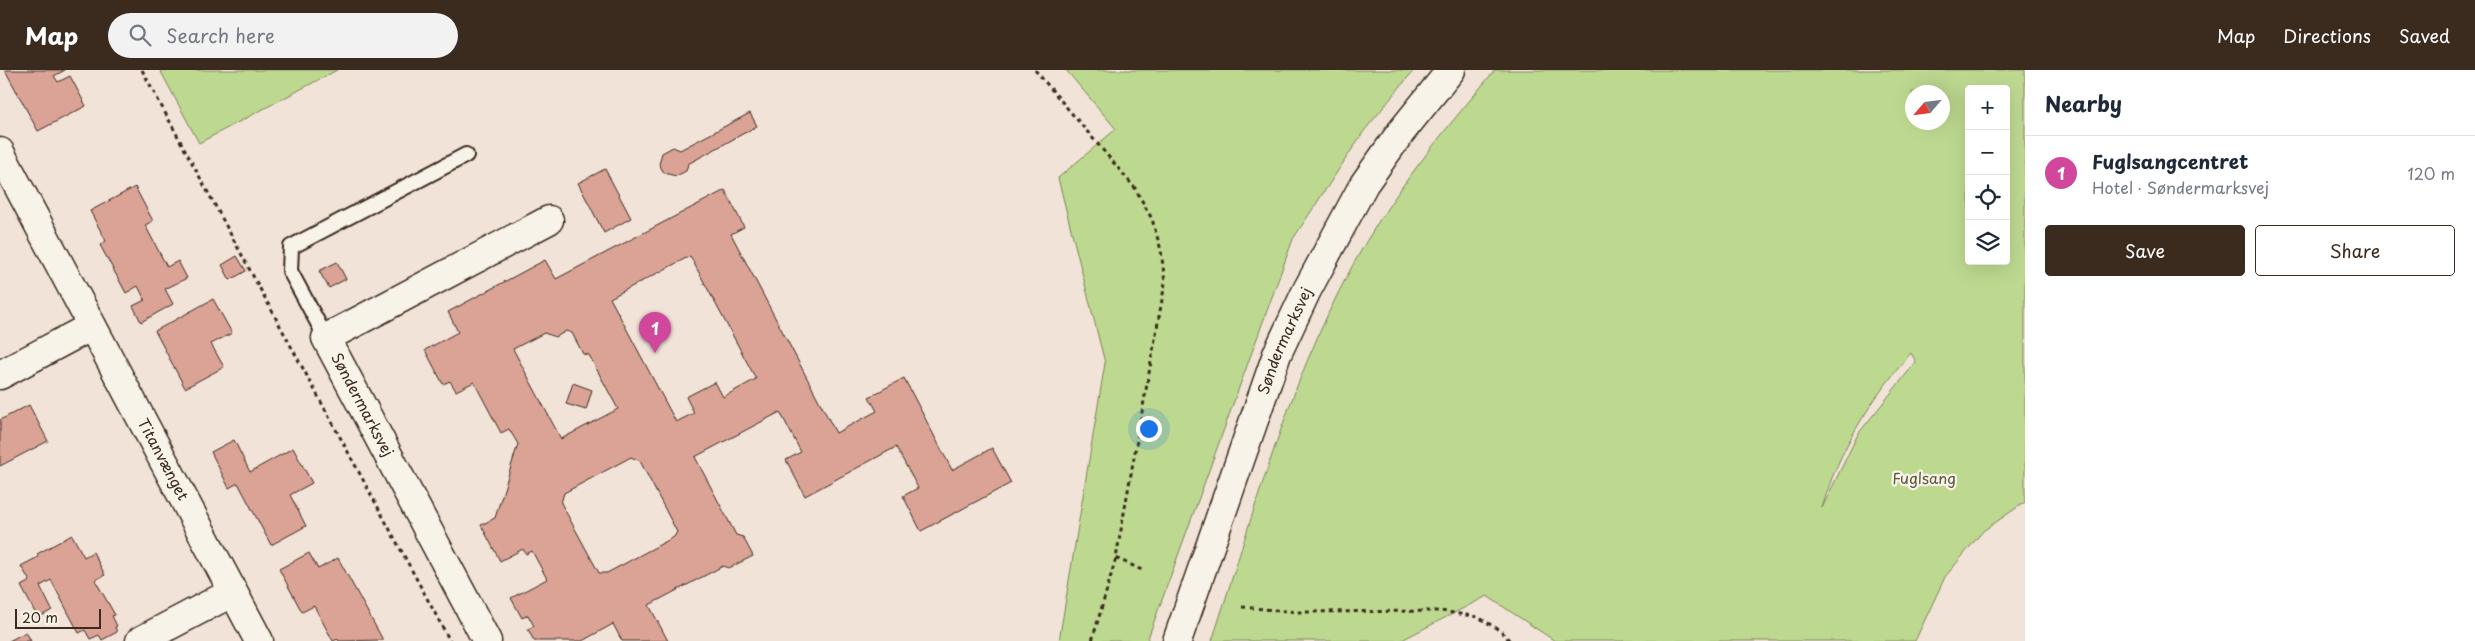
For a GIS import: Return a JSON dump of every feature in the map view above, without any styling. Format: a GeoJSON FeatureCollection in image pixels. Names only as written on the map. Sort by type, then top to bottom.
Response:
{"type":"FeatureCollection","features":[{"type":"Feature","properties":{"kind":"street","name":"Søndermarksvej"},"geometry":{"type":"LineString","coordinates":[[1177,641],[1277,354],[1307,290],[1364,184],[1401,132],[1451,70]]}},
{"type":"Feature","properties":{"kind":"street","name":"Titanvænget"},"geometry":{"type":"LineString","coordinates":[[0,152],[259,641]]}},
{"type":"Feature","properties":{"kind":"street","name":"Søndermarksvej"},"geometry":{"type":"LineString","coordinates":[[487,641],[326,338],[549,220]]}},
{"type":"Feature","properties":{"kind":"street"},"geometry":{"type":"LineString","coordinates":[[0,375],[92,326]]}},
{"type":"Feature","properties":{"kind":"street"},"geometry":{"type":"LineString","coordinates":[[140,641],[233,592]]}},
{"type":"Feature","properties":{"kind":"lane"},"geometry":{"type":"LineString","coordinates":[[326,338],[290,271],[291,247],[466,155]]}},
{"type":"Feature","properties":{"kind":"path"},"geometry":{"type":"LineString","coordinates":[[142,70],[450,641]]}},
{"type":"Feature","properties":{"kind":"path"},"geometry":{"type":"LineString","coordinates":[[1035,70],[1135,188],[1152,219],[1161,250],[1165,283],[1116,558],[1092,641]]}},
{"type":"Feature","properties":{"kind":"path"},"geometry":{"type":"LineString","coordinates":[[1116,558],[1142,570]]}},
{"type":"Feature","properties":{"kind":"path"},"geometry":{"type":"LineString","coordinates":[[1242,606],[1297,612],[1441,611],[1478,617],[1501,631],[1510,641]]}},
{"type":"Feature","properties":{"kind":"green space"},"geometry":{"type":"Polygon","coordinates":[[[160,70],[337,70],[199,143],[160,70]]]}},
{"type":"Feature","properties":{"kind":"green space"},"geometry":{"type":"Polygon","coordinates":[[[1066,70],[1414,70],[1364,131],[1293,239],[1147,641],[1059,641],[1105,363],[1058,178],[1116,129],[1066,70]]]}},
{"type":"Feature","properties":{"kind":"green space","name":"Fuglsang"},"geometry":{"type":"Polygon","coordinates":[[[1495,70],[2025,70],[2025,502],[1983,531],[1945,577],[1915,641],[1555,641],[1487,596],[1400,641],[1212,641],[1278,437],[1317,337],[1340,289],[1366,242],[1395,197],[1495,70]],[[1911,353],[1883,388],[1847,445],[1837,466],[1822,508],[1858,434],[1916,362],[1911,353]]]}},
{"type":"Feature","properties":{"kind":"building"},"geometry":{"type":"Polygon","coordinates":[[[5,70],[65,70],[54,76],[58,82],[70,76],[86,106],[38,131],[5,70]]]}},
{"type":"Feature","properties":{"kind":"building"},"geometry":{"type":"Polygon","coordinates":[[[750,113],[757,126],[688,164],[686,171],[676,176],[664,173],[659,164],[662,153],[673,147],[680,150],[750,113]]]}},
{"type":"Feature","properties":{"kind":"building"},"geometry":{"type":"Polygon","coordinates":[[[605,169],[631,218],[604,233],[578,183],[605,169]]]}},
{"type":"Feature","properties":{"kind":"building"},"geometry":{"type":"Polygon","coordinates":[[[135,187],[153,221],[145,225],[167,267],[178,261],[187,278],[165,289],[173,304],[141,322],[133,306],[145,300],[138,286],[126,293],[100,245],[106,241],[90,211],[135,187]]]}},
{"type":"Feature","properties":{"kind":"building"},"geometry":{"type":"Polygon","coordinates":[[[725,190],[744,227],[731,234],[836,433],[877,411],[869,397],[904,378],[952,470],[992,448],[1011,483],[921,531],[903,496],[918,488],[896,447],[805,496],[786,460],[801,452],[780,412],[695,457],[736,535],[743,537],[753,556],[729,568],[723,566],[649,605],[668,641],[622,641],[613,624],[582,641],[534,641],[528,629],[534,626],[528,615],[522,618],[511,598],[547,579],[532,551],[526,554],[523,549],[500,561],[481,525],[495,518],[518,444],[509,429],[501,433],[474,382],[456,391],[450,381],[443,384],[425,350],[458,332],[448,312],[545,260],[556,279],[725,190]],[[690,256],[610,298],[676,422],[694,413],[686,397],[715,382],[723,397],[756,379],[690,256]],[[566,331],[556,337],[544,333],[513,349],[561,439],[618,409],[589,355],[583,354],[572,333],[566,331]],[[631,457],[564,493],[561,503],[599,573],[607,573],[674,537],[677,532],[640,461],[631,457]]]}},
{"type":"Feature","properties":{"kind":"building"},"geometry":{"type":"Polygon","coordinates":[[[237,256],[246,271],[230,280],[222,265],[237,256]]]}},
{"type":"Feature","properties":{"kind":"building"},"geometry":{"type":"Polygon","coordinates":[[[337,262],[346,279],[329,288],[319,271],[337,262]]]}},
{"type":"Feature","properties":{"kind":"building"},"geometry":{"type":"Polygon","coordinates":[[[213,299],[232,333],[211,344],[224,367],[185,388],[155,331],[213,299]]]}},
{"type":"Feature","properties":{"kind":"building"},"geometry":{"type":"Polygon","coordinates":[[[573,383],[592,390],[586,410],[566,404],[573,383]]]}},
{"type":"Feature","properties":{"kind":"building"},"geometry":{"type":"Polygon","coordinates":[[[29,405],[48,441],[0,466],[0,420],[29,405]]]}},
{"type":"Feature","properties":{"kind":"building"},"geometry":{"type":"Polygon","coordinates":[[[234,440],[250,472],[293,448],[312,483],[290,495],[306,526],[271,545],[238,483],[229,488],[211,452],[234,440]]]}},
{"type":"Feature","properties":{"kind":"building"},"geometry":{"type":"Polygon","coordinates":[[[72,535],[84,557],[93,552],[105,575],[95,580],[115,615],[112,616],[117,626],[115,627],[117,632],[102,640],[99,635],[90,639],[85,630],[79,633],[51,580],[40,586],[52,610],[38,618],[21,586],[30,581],[21,566],[38,557],[37,554],[72,535]]]}},
{"type":"Feature","properties":{"kind":"building"},"geometry":{"type":"Polygon","coordinates":[[[309,553],[318,569],[338,558],[383,640],[339,641],[338,639],[333,641],[314,606],[302,612],[279,569],[309,553]]]}},
{"type":"Feature","properties":{"kind":"building"},"geometry":{"type":"Polygon","coordinates":[[[26,632],[31,641],[9,641],[26,632]]]}},
{"type":"Feature","properties":{"kind":"place","name":"Fuglsangcentret"},"geometry":{"type":"Point","coordinates":[655,353]}}]}
